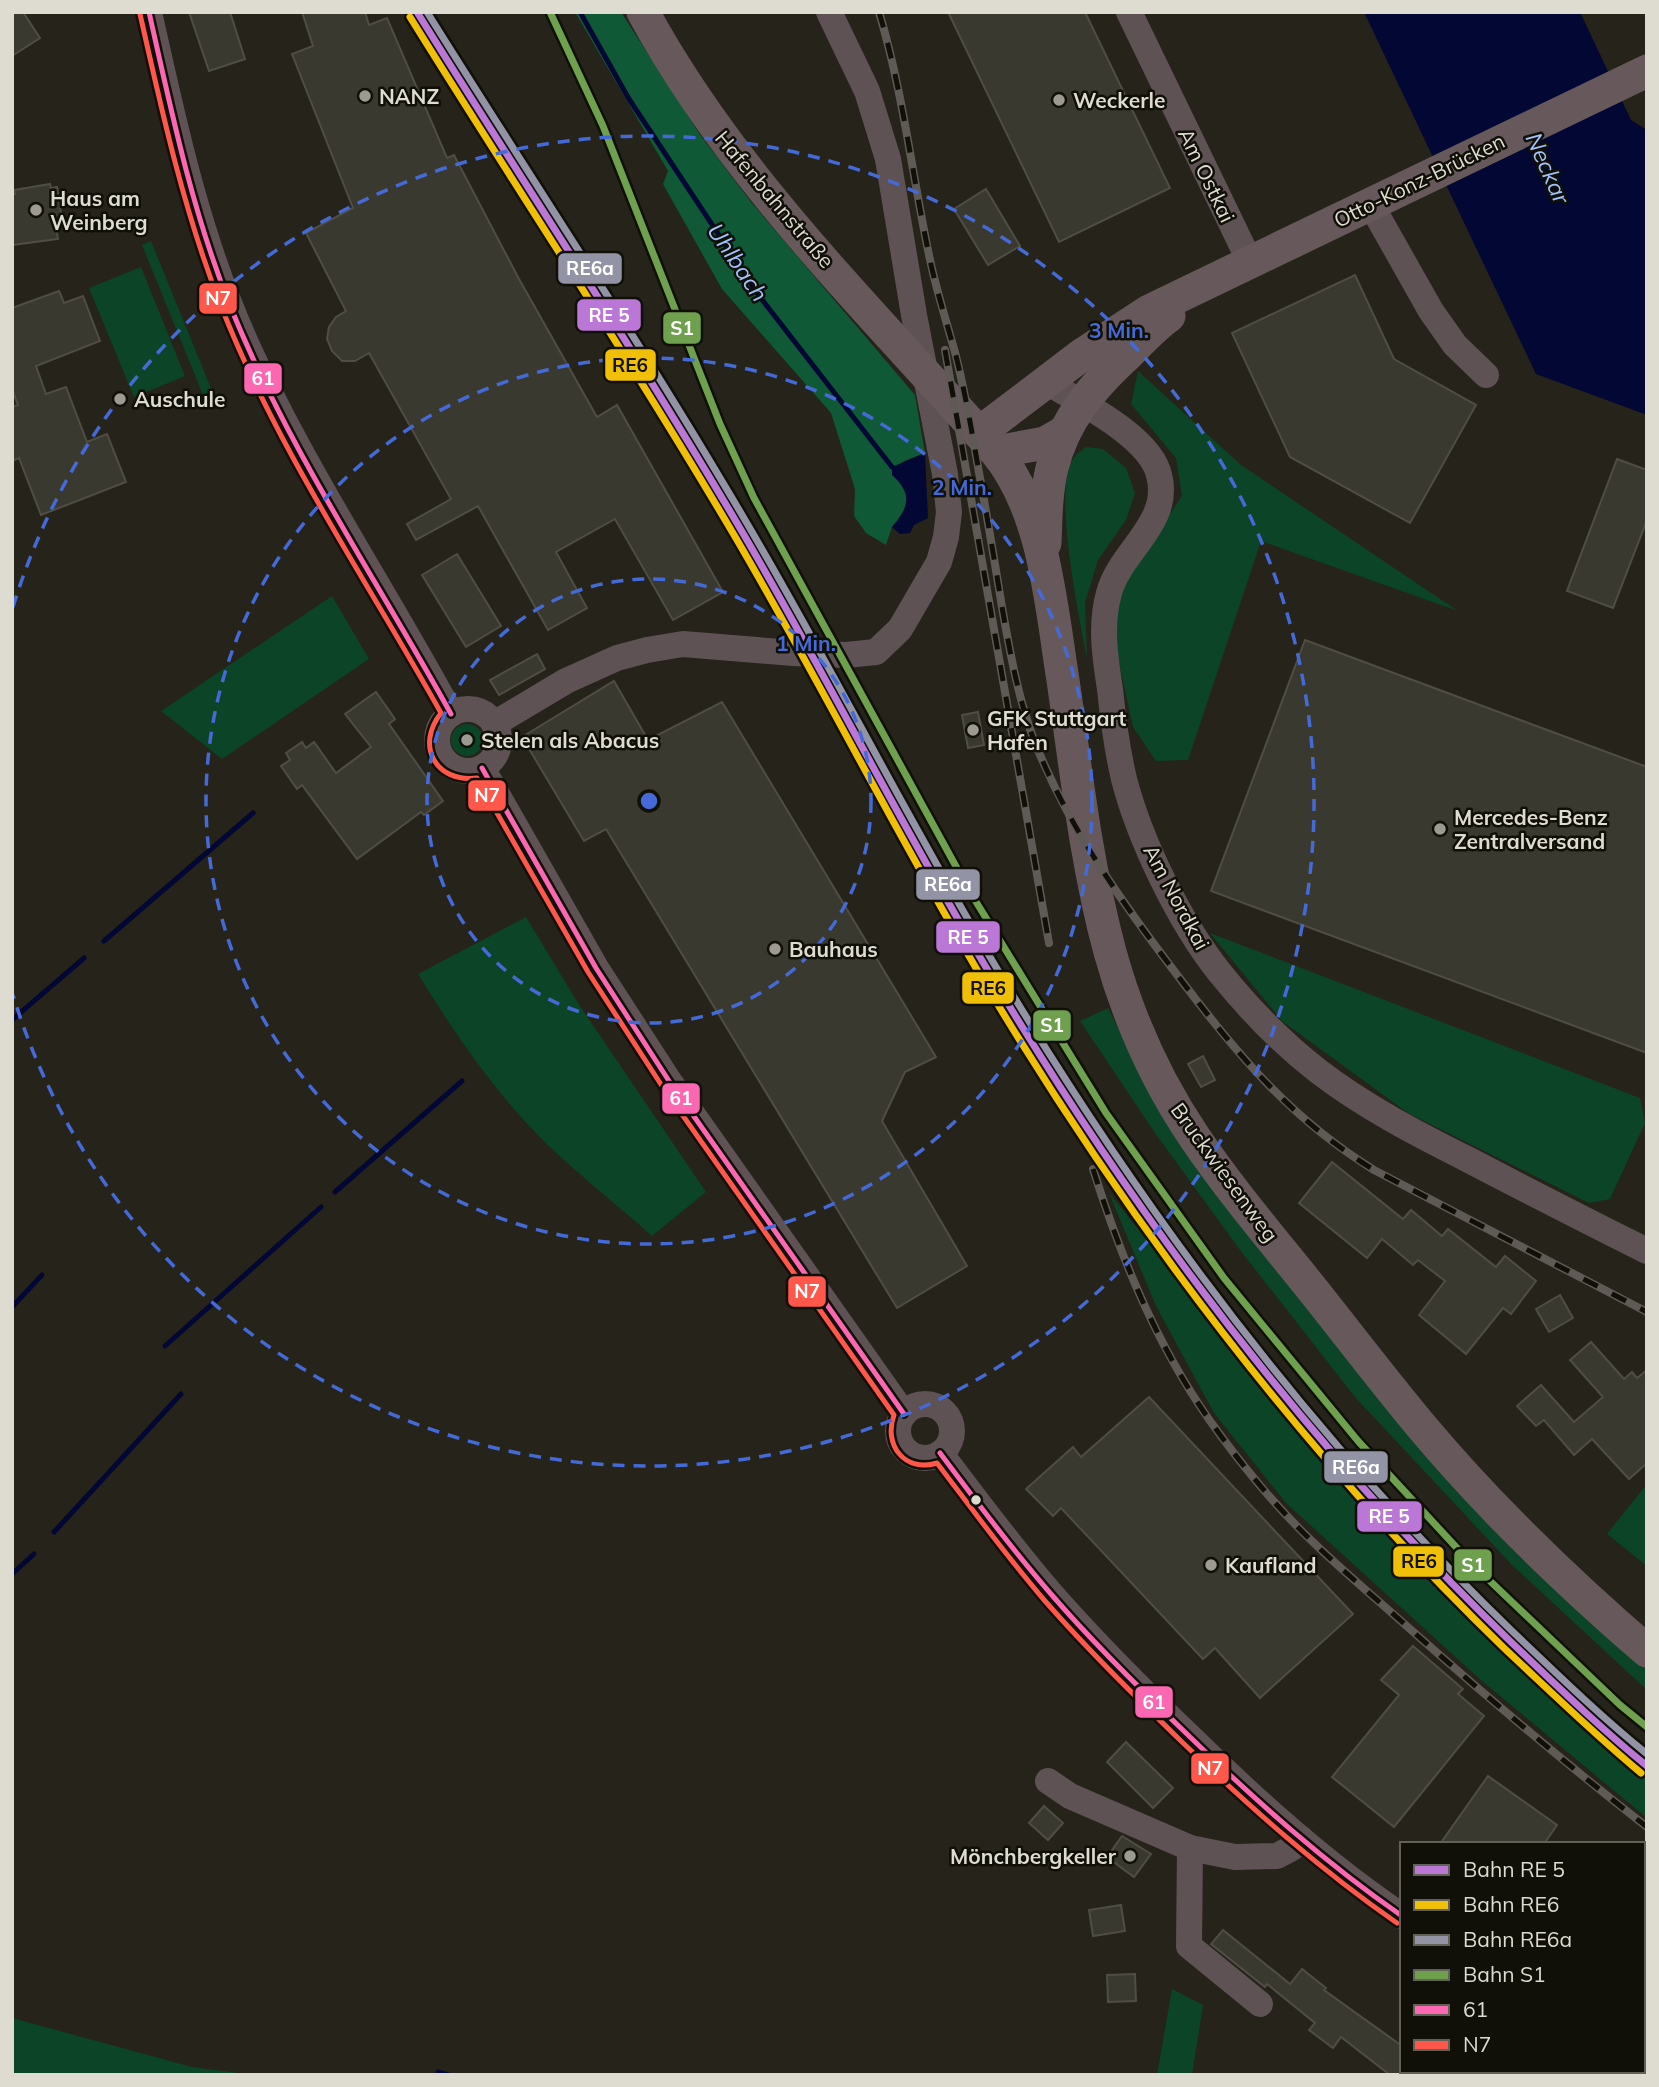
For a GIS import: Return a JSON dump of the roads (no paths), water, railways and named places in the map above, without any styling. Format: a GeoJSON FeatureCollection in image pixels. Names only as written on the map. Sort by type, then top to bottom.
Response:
{"type":"FeatureCollection","features":[{"type":"Feature","properties":{"kind":"main road","name":"Hafenbahnstraße"},"geometry":{"type":"LineString","coordinates":[[643,12],[664,51],[714,125],[764,190],[988,443]]}},
{"type":"Feature","properties":{"kind":"main road","name":"Otto-Konz-Brücken"},"geometry":{"type":"LineString","coordinates":[[988,443],[1045,381],[1240,267],[1647,71]]}},
{"type":"Feature","properties":{"kind":"main road","name":"Otto-Konz-Brücken"},"geometry":{"type":"LineString","coordinates":[[1044,556],[1051,469],[1064,432],[1081,403],[1142,326]]}},
{"type":"Feature","properties":{"kind":"main road"},"geometry":{"type":"LineString","coordinates":[[988,443],[1045,443],[1064,432]]}},
{"type":"Feature","properties":{"kind":"main road","name":"Bruckwiesenweg"},"geometry":{"type":"LineString","coordinates":[[988,443],[1004,462],[1018,488],[1044,556],[1086,836],[1108,942],[1126,1000],[1154,1069],[1194,1137],[1423,1429],[1529,1542],[1647,1651]]}},
{"type":"Feature","properties":{"kind":"street"},"geometry":{"type":"LineString","coordinates":[[149,12],[183,163],[207,244],[245,342],[311,468],[451,714]]}},
{"type":"Feature","properties":{"kind":"street"},"geometry":{"type":"LineString","coordinates":[[494,724],[566,681],[617,658],[647,650],[683,644],[820,654],[876,652],[900,629],[939,562],[949,512],[945,474],[914,315],[888,159],[867,91],[830,12]]}},
{"type":"Feature","properties":{"kind":"street","name":"Am Ostkai"},"geometry":{"type":"LineString","coordinates":[[1129,12],[1240,267]]}},
{"type":"Feature","properties":{"kind":"street"},"geometry":{"type":"LineString","coordinates":[[1370,203],[1431,311],[1455,345],[1486,375]]}},
{"type":"Feature","properties":{"kind":"street","name":"Am Nordkai"},"geometry":{"type":"LineString","coordinates":[[1045,381],[1134,438],[1157,466],[1161,499],[1154,520],[1117,573],[1109,593],[1104,617],[1105,654],[1117,745],[1125,782],[1157,867],[1197,940],[1219,972],[1272,1030],[1344,1090],[1418,1134],[1647,1251]]}},
{"type":"Feature","properties":{"kind":"street"},"geometry":{"type":"LineString","coordinates":[[474,710],[485,714],[494,724],[498,735],[498,748],[492,760],[481,768],[459,770],[448,765],[441,756],[437,733],[451,714],[474,710]]}},
{"type":"Feature","properties":{"kind":"street"},"geometry":{"type":"LineString","coordinates":[[481,768],[596,968],[669,1081],[904,1414]]}},
{"type":"Feature","properties":{"kind":"street"},"geometry":{"type":"LineString","coordinates":[[935,1406],[944,1413],[951,1429],[947,1447],[940,1453],[930,1458],[919,1458],[901,1445],[899,1424],[904,1414],[913,1407],[935,1406]]}},
{"type":"Feature","properties":{"kind":"street"},"geometry":{"type":"LineString","coordinates":[[940,1453],[990,1520],[1053,1596],[1156,1704],[1242,1789],[1367,1893],[1400,1915]]}},
{"type":"Feature","properties":{"kind":"street"},"geometry":{"type":"LineString","coordinates":[[1048,1781],[1070,1796],[1190,1848],[1235,1857],[1277,1856],[1292,1848],[1300,1838]]}},
{"type":"Feature","properties":{"kind":"street"},"geometry":{"type":"LineString","coordinates":[[1190,1848],[1189,1946],[1259,2004]]}},
{"type":"Feature","properties":{"kind":"water","name":"Neckar"},"geometry":{"type":"Polygon","coordinates":[[[1364,12],[1580,12],[1631,120],[1647,130],[1647,415],[1536,374],[1364,12]]]}},
{"type":"Feature","properties":{"kind":"water"},"geometry":{"type":"Polygon","coordinates":[[[925,453],[928,518],[914,525],[910,533],[900,534],[892,527],[905,507],[906,495],[892,475],[892,467],[925,453]]]}},
{"type":"Feature","properties":{"kind":"waterway","name":"Uhlbach"},"geometry":{"type":"LineString","coordinates":[[580,12],[629,99],[760,297],[896,469]]}},
{"type":"Feature","properties":{"kind":"waterway"},"geometry":{"type":"LineString","coordinates":[[104,941],[253,813]]}},
{"type":"Feature","properties":{"kind":"waterway"},"geometry":{"type":"LineString","coordinates":[[12,1020],[84,958]]}},
{"type":"Feature","properties":{"kind":"waterway"},"geometry":{"type":"LineString","coordinates":[[335,1192],[462,1081]]}},
{"type":"Feature","properties":{"kind":"waterway"},"geometry":{"type":"LineString","coordinates":[[165,1346],[321,1207]]}},
{"type":"Feature","properties":{"kind":"waterway"},"geometry":{"type":"LineString","coordinates":[[12,1307],[42,1275]]}},
{"type":"Feature","properties":{"kind":"waterway"},"geometry":{"type":"LineString","coordinates":[[54,1532],[181,1394]]}},
{"type":"Feature","properties":{"kind":"waterway"},"geometry":{"type":"LineString","coordinates":[[12,1574],[34,1554]]}},
{"type":"Feature","properties":{"kind":"waterway"},"geometry":{"type":"LineString","coordinates":[[438,2072],[448,2075]]}},
{"type":"Feature","properties":{"kind":"railway"},"geometry":{"type":"LineString","coordinates":[[879,12],[901,103],[932,268],[966,402],[1019,691],[1028,724],[1048,773],[1082,837],[1141,926],[1205,1011],[1248,1063],[1293,1109],[1345,1151],[1374,1170],[1647,1312]]}},
{"type":"Feature","properties":{"kind":"railway"},"geometry":{"type":"LineString","coordinates":[[945,350],[1049,943]]}},
{"type":"Feature","properties":{"kind":"railway"},"geometry":{"type":"LineString","coordinates":[[1093,1169],[1117,1240],[1162,1341],[1200,1405],[1254,1478],[1302,1532],[1351,1577],[1527,1730],[1647,1827]]}},
{"type":"Feature","properties":{"kind":"rail line","name":"RE6a"},"geometry":{"type":"LineString","coordinates":[[427,12],[713,466],[999,972],[1054,1062],[1171,1235],[1234,1319],[1367,1480],[1438,1557],[1512,1631],[1647,1754]]}},
{"type":"Feature","properties":{"kind":"rail line","name":"S1"},"geometry":{"type":"LineString","coordinates":[[550,12],[603,126],[720,424],[754,498],[970,892],[1106,1113],[1224,1278],[1358,1441],[1468,1560],[1620,1705],[1647,1727]]}},
{"type":"Feature","properties":{"kind":"rail line","name":"RE6"},"geometry":{"type":"LineString","coordinates":[[410,17],[698,474],[769,595],[986,985],[1100,1164],[1224,1334],[1358,1496],[1430,1574],[1505,1649],[1641,1773]]}},
{"type":"Feature","properties":{"kind":"place","name":"NANZ"},"geometry":{"type":"Point","coordinates":[365,96]}},
{"type":"Feature","properties":{"kind":"place","name":"Weckerle"},"geometry":{"type":"Point","coordinates":[1059,100]}},
{"type":"Feature","properties":{"kind":"place","name":"Haus am Weinberg"},"geometry":{"type":"Point","coordinates":[36,210]}},
{"type":"Feature","properties":{"kind":"place","name":"Auschule"},"geometry":{"type":"Point","coordinates":[120,399]}},
{"type":"Feature","properties":{"kind":"place","name":"GFK Stuttgart Hafen"},"geometry":{"type":"Point","coordinates":[973,730]}},
{"type":"Feature","properties":{"kind":"place","name":"Stelen als Abacus"},"geometry":{"type":"Point","coordinates":[467,740]}},
{"type":"Feature","properties":{"kind":"place","name":"Mercedes-Benz Zentralversand"},"geometry":{"type":"Point","coordinates":[1440,829]}},
{"type":"Feature","properties":{"kind":"place","name":"Bauhaus"},"geometry":{"type":"Point","coordinates":[775,949]}},
{"type":"Feature","properties":{"kind":"place","name":"Kaufland"},"geometry":{"type":"Point","coordinates":[1211,1565]}},
{"type":"Feature","properties":{"kind":"place","name":"Mönchbergkeller"},"geometry":{"type":"Point","coordinates":[1130,1856]}}]}
